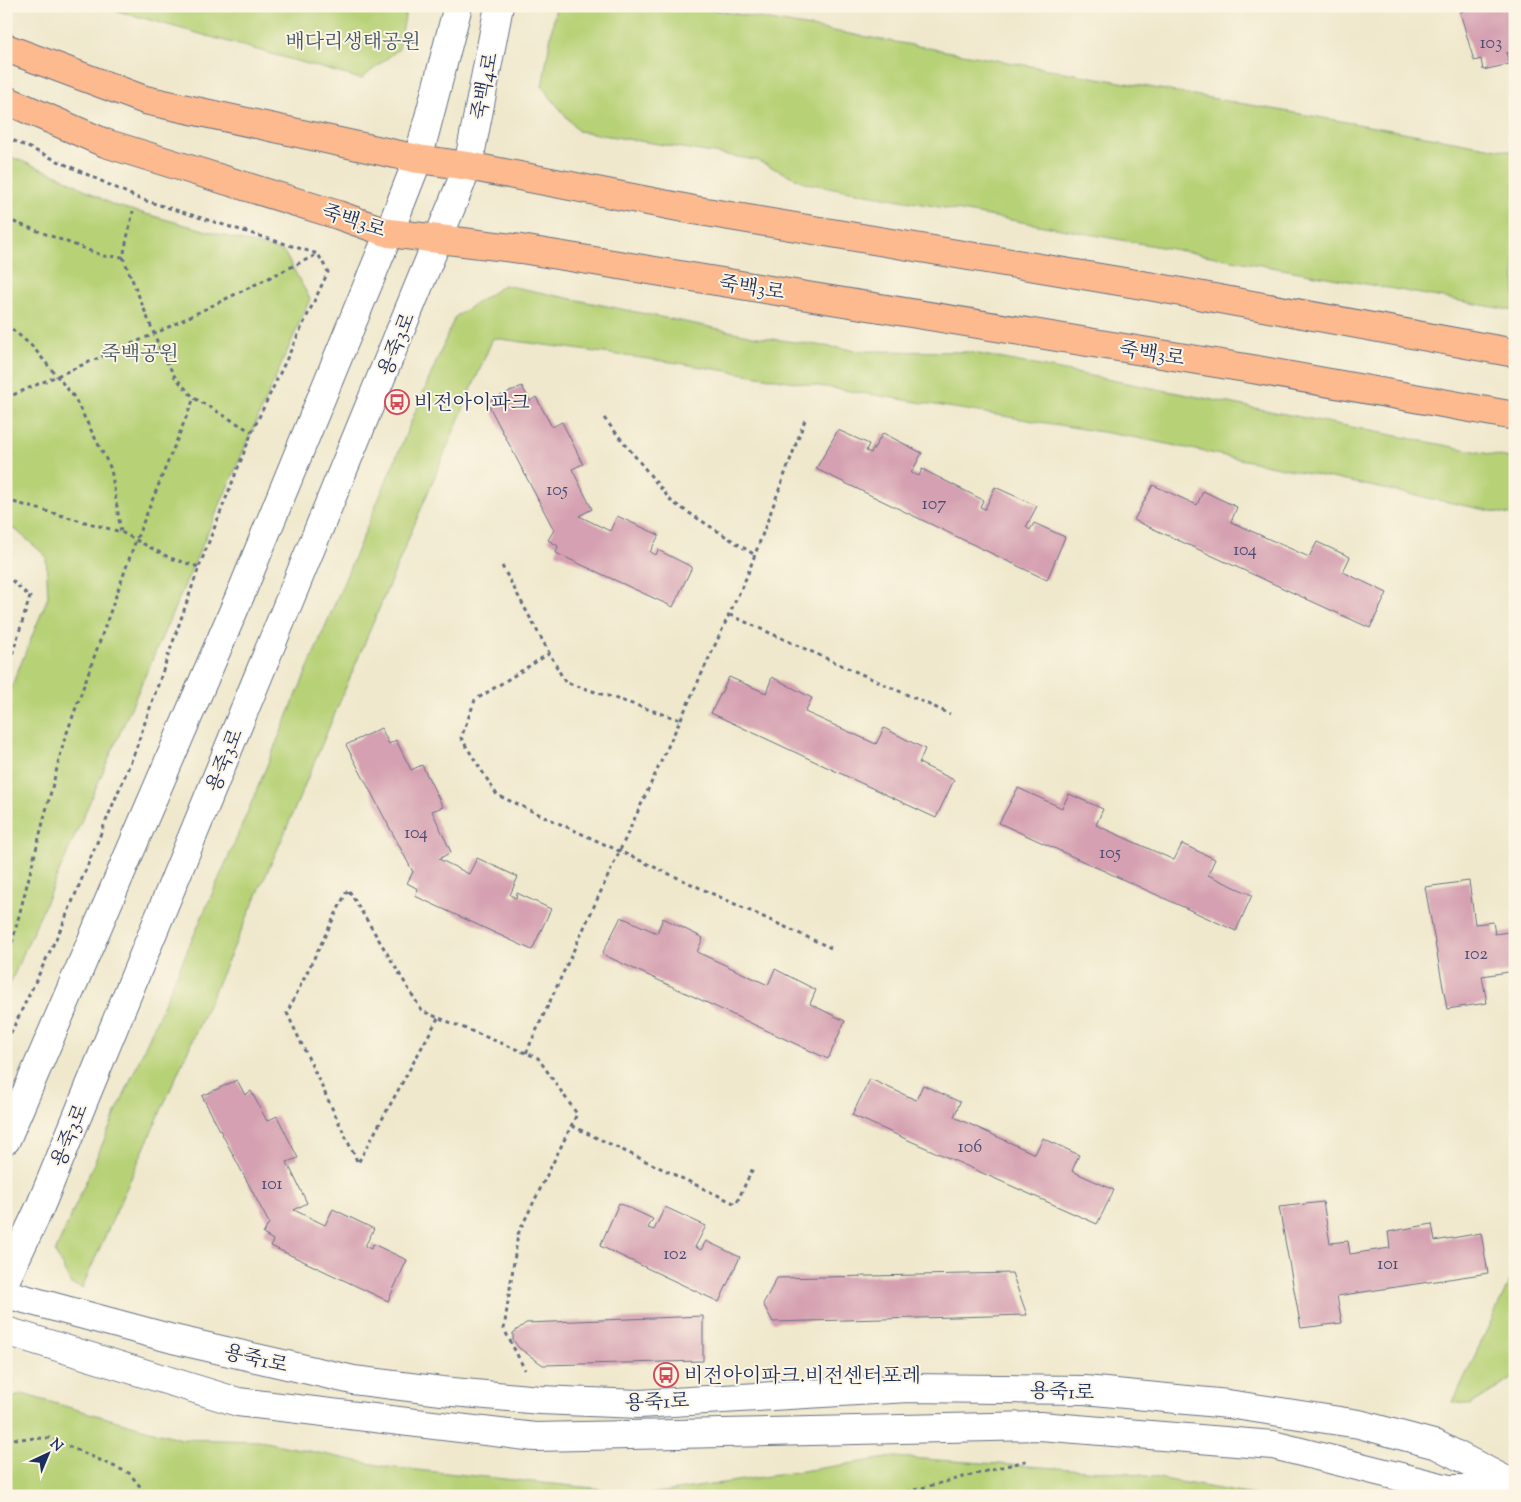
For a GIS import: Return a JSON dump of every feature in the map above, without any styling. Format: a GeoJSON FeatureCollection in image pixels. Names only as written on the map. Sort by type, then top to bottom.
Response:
{"type":"FeatureCollection","features":[{"type":"Feature","properties":{"kind":"main road"},"geometry":{"type":"LineString","coordinates":[[6,48],[145,100],[418,159],[468,166],[694,210],[1154,287],[1515,353]]}},
{"type":"Feature","properties":{"kind":"main road","name":"죽백3로"},"geometry":{"type":"LineString","coordinates":[[6,100],[105,143],[338,215],[389,233],[521,249],[1262,371],[1515,416]]}},
{"type":"Feature","properties":{"kind":"street"},"geometry":{"type":"LineString","coordinates":[[6,1140],[242,591],[389,233],[418,159],[458,6]]}},
{"type":"Feature","properties":{"kind":"street","name":"죽백4로"},"geometry":{"type":"LineString","coordinates":[[439,240],[468,166],[500,6]]}},
{"type":"Feature","properties":{"kind":"street","name":"용죽3로"},"geometry":{"type":"LineString","coordinates":[[6,1279],[40,1207],[439,240]]}},
{"type":"Feature","properties":{"kind":"street","name":"용죽1로"},"geometry":{"type":"LineString","coordinates":[[6,1294],[173,1339],[354,1380],[540,1400],[639,1404],[908,1388],[1085,1390],[1228,1404],[1359,1424],[1437,1444],[1515,1487]]}},
{"type":"Feature","properties":{"kind":"street"},"geometry":{"type":"LineString","coordinates":[[6,1331],[238,1402],[448,1425],[535,1437],[1040,1426],[1273,1445],[1449,1489],[1515,1487]]}},
{"type":"Feature","properties":{"kind":"path"},"geometry":{"type":"LineString","coordinates":[[6,137],[140,199],[318,254],[328,272],[252,432],[199,567],[134,754],[63,924],[6,1043]]}},
{"type":"Feature","properties":{"kind":"path"},"geometry":{"type":"LineString","coordinates":[[133,211],[123,257],[154,334],[175,377],[194,398],[252,432]]}},
{"type":"Feature","properties":{"kind":"path"},"geometry":{"type":"LineString","coordinates":[[6,219],[104,256],[123,257]]}},
{"type":"Feature","properties":{"kind":"path"},"geometry":{"type":"LineString","coordinates":[[6,398],[154,334],[318,254]]}},
{"type":"Feature","properties":{"kind":"path"},"geometry":{"type":"LineString","coordinates":[[6,324],[33,347],[74,396],[111,468],[121,532]]}},
{"type":"Feature","properties":{"kind":"path"},"geometry":{"type":"LineString","coordinates":[[6,966],[64,741],[136,540],[194,398]]}},
{"type":"Feature","properties":{"kind":"path"},"geometry":{"type":"LineString","coordinates":[[604,418],[672,502],[755,556]]}},
{"type":"Feature","properties":{"kind":"path"},"geometry":{"type":"LineString","coordinates":[[526,1053],[730,615],[755,556],[805,420]]}},
{"type":"Feature","properties":{"kind":"path"},"geometry":{"type":"LineString","coordinates":[[6,500],[121,532],[170,558],[199,567]]}},
{"type":"Feature","properties":{"kind":"path"},"geometry":{"type":"LineString","coordinates":[[502,566],[565,682],[680,720]]}},
{"type":"Feature","properties":{"kind":"path"},"geometry":{"type":"LineString","coordinates":[[6,575],[30,597],[11,658],[6,665]]}},
{"type":"Feature","properties":{"kind":"path"},"geometry":{"type":"LineString","coordinates":[[730,615],[950,714]]}},
{"type":"Feature","properties":{"kind":"path"},"geometry":{"type":"LineString","coordinates":[[550,653],[475,700],[461,738],[497,795],[831,948]]}},
{"type":"Feature","properties":{"kind":"path"},"geometry":{"type":"LineString","coordinates":[[438,1018],[358,1163],[287,1013],[348,889],[422,1011],[538,1058],[577,1114],[518,1234],[504,1329],[540,1400]]}},
{"type":"Feature","properties":{"kind":"path"},"geometry":{"type":"LineString","coordinates":[[572,1126],[736,1204],[752,1168]]}},
{"type":"Feature","properties":{"kind":"path"},"geometry":{"type":"LineString","coordinates":[[6,1439],[50,1438],[129,1473],[148,1496]]}},
{"type":"Feature","properties":{"kind":"path"},"geometry":{"type":"LineString","coordinates":[[891,1496],[1029,1460]]}},
{"type":"Feature","properties":{"kind":"green space","name":"배다리생태공원"},"geometry":{"type":"Polygon","coordinates":[[[100,6],[407,6],[399,49],[361,79],[100,6]]]}},
{"type":"Feature","properties":{"kind":"green space"},"geometry":{"type":"Polygon","coordinates":[[[556,6],[692,6],[1515,152],[1515,311],[806,183],[756,160],[578,131],[542,87],[556,6]]]}},
{"type":"Feature","properties":{"kind":"green space","name":"죽백공원"},"geometry":{"type":"Polygon","coordinates":[[[6,155],[60,176],[113,205],[284,252],[310,299],[6,993],[6,700],[48,597],[46,556],[16,530],[6,526],[6,155]]]}},
{"type":"Feature","properties":{"kind":"green space"},"geometry":{"type":"Polygon","coordinates":[[[504,285],[758,337],[861,351],[968,352],[1515,459],[1515,516],[1138,438],[678,363],[493,338],[282,839],[82,1288],[71,1284],[55,1252],[234,844],[455,317],[504,285]]]}},
{"type":"Feature","properties":{"kind":"green space"},"geometry":{"type":"Polygon","coordinates":[[[1515,1270],[1515,1377],[1470,1405],[1453,1402],[1515,1270]]]}},
{"type":"Feature","properties":{"kind":"green space"},"geometry":{"type":"Polygon","coordinates":[[[22,1394],[181,1439],[260,1441],[387,1467],[651,1494],[894,1457],[1130,1473],[1258,1496],[6,1496],[6,1401],[22,1394]]]}},
{"type":"Feature","properties":{"kind":"building"},"geometry":{"type":"Polygon","coordinates":[[[1465,6],[1515,6],[1515,35],[1511,36],[1515,51],[1506,53],[1510,64],[1483,70],[1481,59],[1474,61],[1460,12],[1466,10],[1465,6]]]}},
{"type":"Feature","properties":{"kind":"building"},"geometry":{"type":"Polygon","coordinates":[[[522,386],[530,401],[536,397],[552,427],[562,422],[583,464],[572,469],[592,509],[579,516],[610,531],[617,516],[659,535],[650,552],[656,555],[658,550],[692,567],[673,607],[556,553],[558,546],[548,540],[554,530],[487,402],[522,386]]]}},
{"type":"Feature","properties":{"kind":"building"},"geometry":{"type":"Polygon","coordinates":[[[838,430],[869,444],[866,451],[871,453],[883,433],[922,453],[911,473],[919,476],[922,469],[983,500],[980,507],[985,509],[995,487],[1037,506],[1026,527],[1030,530],[1034,523],[1065,537],[1047,580],[816,469],[838,430]]]}},
{"type":"Feature","properties":{"kind":"building"},"geometry":{"type":"Polygon","coordinates":[[[1153,485],[1197,505],[1203,491],[1237,507],[1231,522],[1309,557],[1317,542],[1350,557],[1343,572],[1387,593],[1370,628],[1134,520],[1153,485]]]}},
{"type":"Feature","properties":{"kind":"building"},"geometry":{"type":"Polygon","coordinates":[[[729,677],[766,693],[772,677],[812,698],[805,712],[876,744],[884,728],[925,749],[919,763],[954,780],[936,818],[711,713],[729,677]]]}},
{"type":"Feature","properties":{"kind":"building"},"geometry":{"type":"Polygon","coordinates":[[[381,728],[389,744],[396,740],[411,770],[422,765],[443,807],[432,811],[451,852],[439,859],[469,874],[477,858],[518,877],[510,895],[516,898],[517,893],[551,909],[532,950],[415,896],[418,889],[407,883],[413,872],[346,745],[381,728]]]}},
{"type":"Feature","properties":{"kind":"building"},"geometry":{"type":"Polygon","coordinates":[[[1018,788],[1062,808],[1069,794],[1103,809],[1096,825],[1174,860],[1182,844],[1215,859],[1208,875],[1252,895],[1236,931],[999,823],[1018,788]]]}},
{"type":"Feature","properties":{"kind":"building"},"geometry":{"type":"Polygon","coordinates":[[[1469,881],[1475,924],[1493,922],[1495,934],[1515,931],[1515,971],[1482,976],[1487,1003],[1447,1009],[1425,887],[1469,881]]]}},
{"type":"Feature","properties":{"kind":"building"},"geometry":{"type":"Polygon","coordinates":[[[621,917],[657,933],[663,918],[703,938],[697,952],[768,985],[775,969],[816,990],[810,1004],[845,1021],[828,1059],[602,954],[621,917]]]}},
{"type":"Feature","properties":{"kind":"building"},"geometry":{"type":"Polygon","coordinates":[[[870,1079],[916,1100],[923,1085],[960,1102],[954,1117],[1035,1154],[1043,1138],[1079,1155],[1072,1171],[1114,1190],[1097,1224],[852,1115],[870,1079]]]}},
{"type":"Feature","properties":{"kind":"building"},"geometry":{"type":"Polygon","coordinates":[[[237,1080],[245,1095],[251,1091],[267,1121],[277,1116],[298,1158],[287,1162],[307,1203],[294,1210],[325,1225],[333,1209],[374,1229],[365,1246],[371,1249],[373,1244],[407,1260],[388,1301],[271,1246],[273,1240],[263,1234],[269,1223],[202,1096],[237,1080]]]}},
{"type":"Feature","properties":{"kind":"building"},"geometry":{"type":"Polygon","coordinates":[[[1323,1202],[1330,1243],[1348,1241],[1350,1254],[1390,1248],[1388,1232],[1432,1224],[1435,1241],[1481,1233],[1488,1273],[1337,1296],[1342,1323],[1301,1328],[1279,1207],[1323,1202]]]}},
{"type":"Feature","properties":{"kind":"building"},"geometry":{"type":"Polygon","coordinates":[[[619,1203],[653,1219],[648,1228],[654,1230],[665,1207],[706,1226],[695,1247],[701,1250],[706,1241],[740,1257],[719,1302],[600,1246],[619,1203]]]}},
{"type":"Feature","properties":{"kind":"building"},"geometry":{"type":"Polygon","coordinates":[[[1012,1273],[1027,1315],[773,1322],[763,1304],[777,1278],[1012,1273]]]}},
{"type":"Feature","properties":{"kind":"building"},"geometry":{"type":"Polygon","coordinates":[[[703,1316],[703,1361],[543,1365],[519,1348],[513,1340],[513,1333],[526,1323],[703,1316]]]}},
{"type":"Feature","properties":{"kind":"place","name":"비전아이파크"},"geometry":{"type":"Point","coordinates":[397,402]}},
{"type":"Feature","properties":{"kind":"place","name":"비전아이파크.비전센터포레"},"geometry":{"type":"Point","coordinates":[666,1375]}}]}
